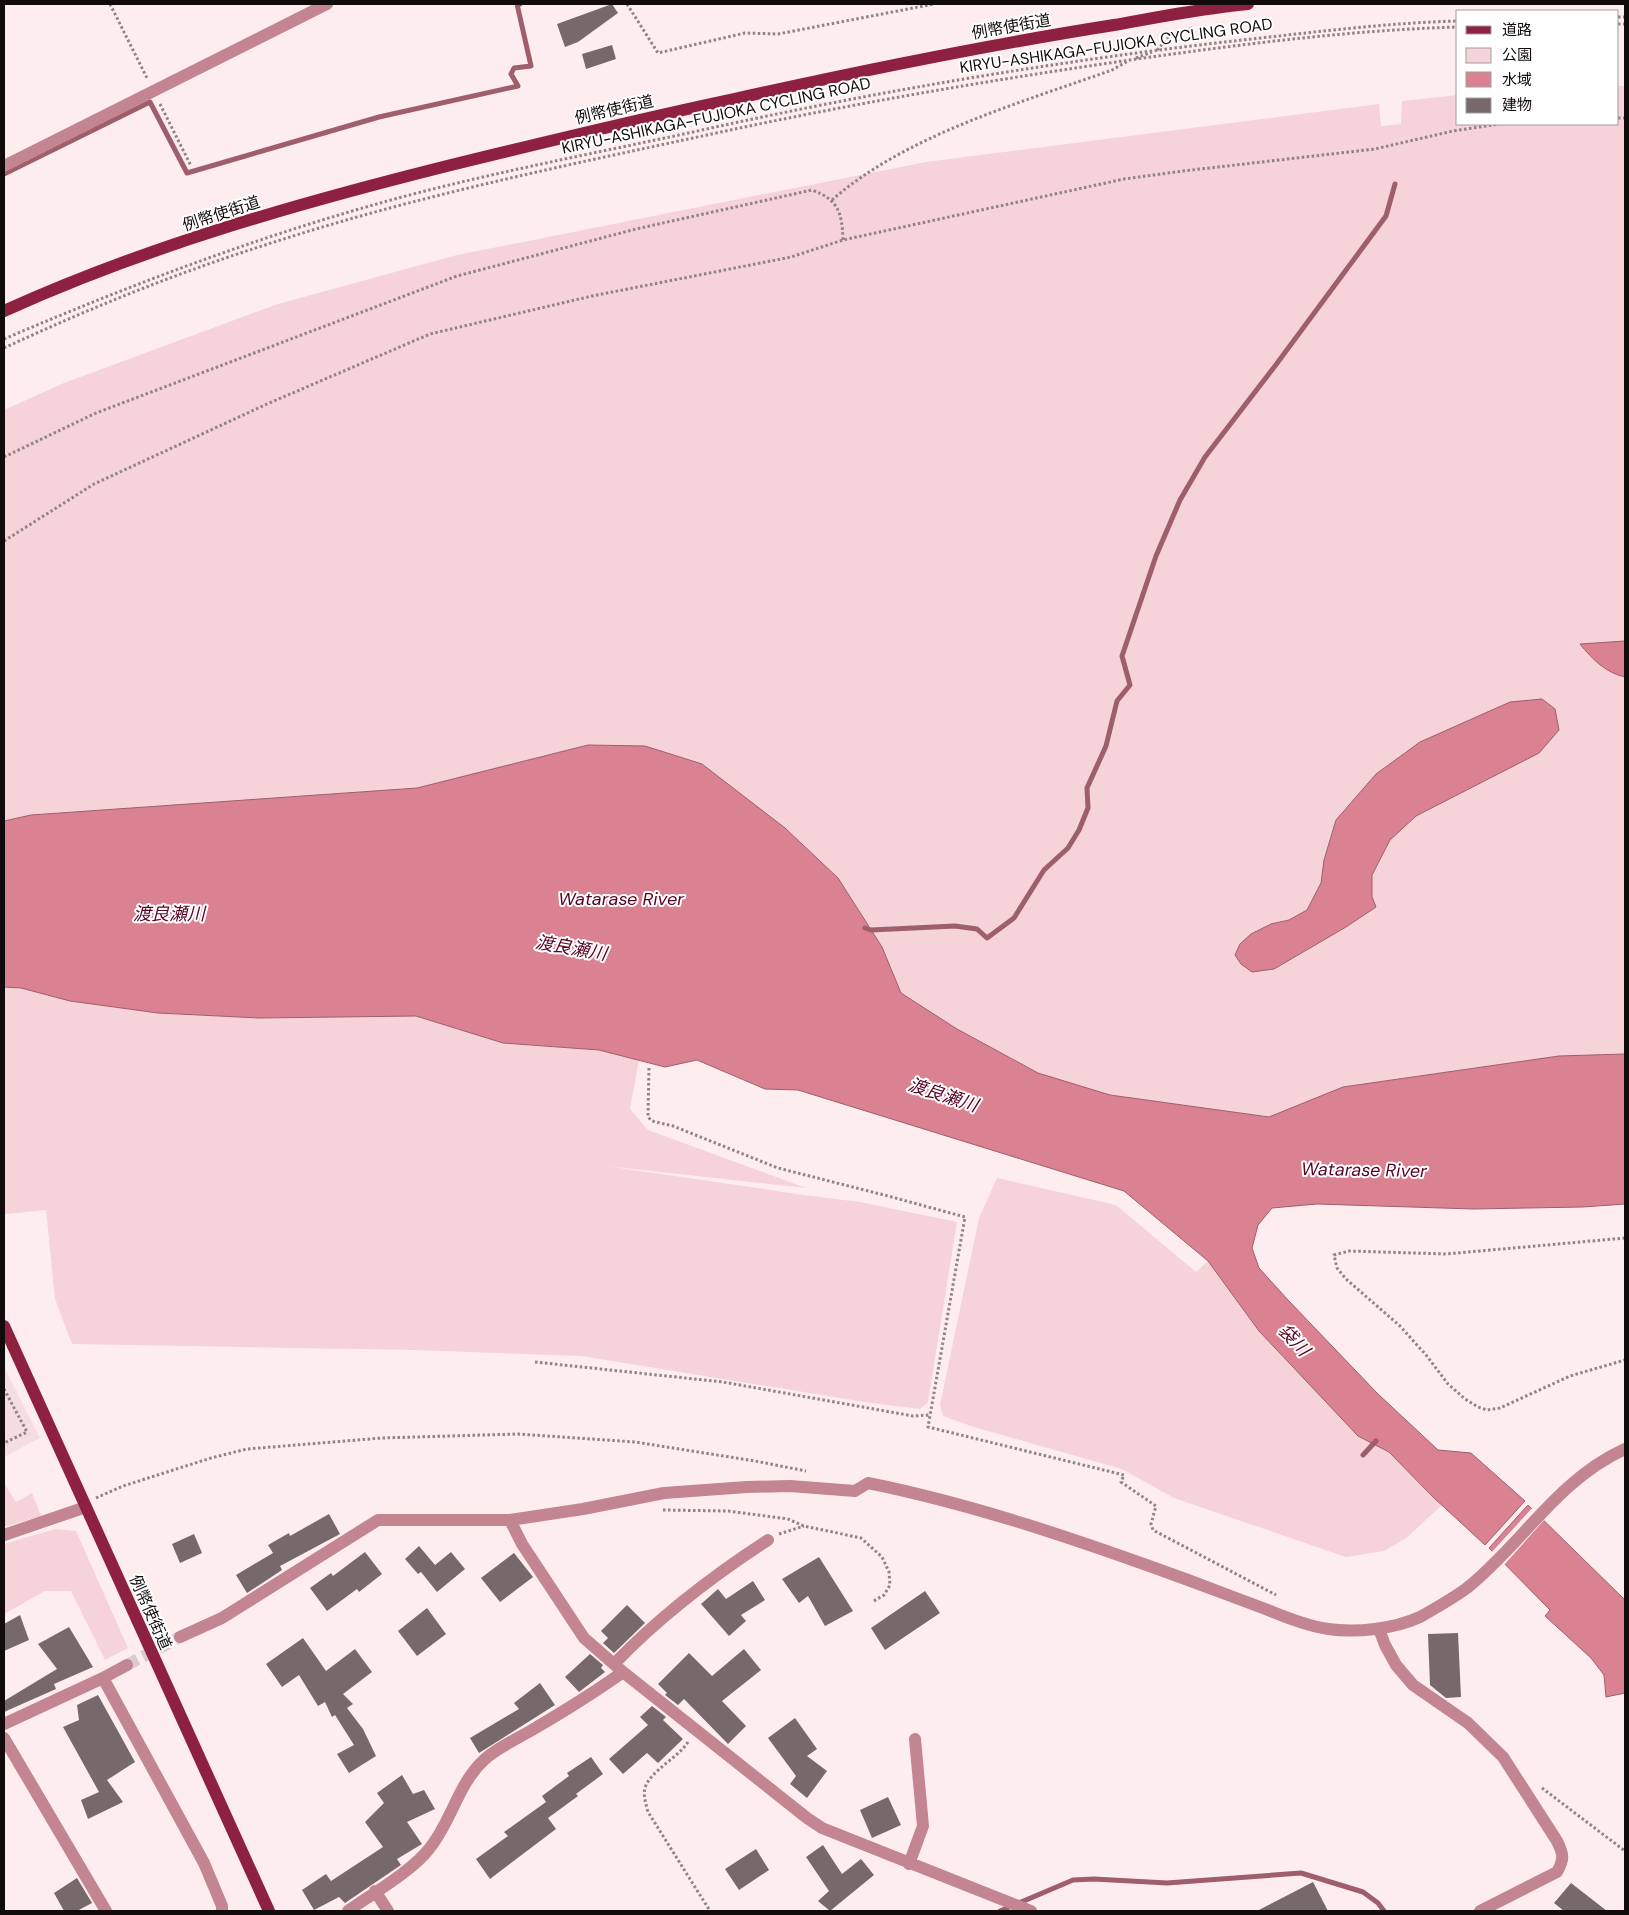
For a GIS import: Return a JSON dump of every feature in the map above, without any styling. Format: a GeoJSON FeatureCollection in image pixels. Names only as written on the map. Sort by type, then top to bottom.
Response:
{"type":"FeatureCollection","features":[{"type":"Feature","properties":{"kind":"main road","name":"例幣使街道"},"geometry":{"type":"LineString","coordinates":[[4,311],[111,267],[226,227],[368,186],[505,152],[660,115],[911,61],[1090,28],[1248,4]]}},
{"type":"Feature","properties":{"kind":"main road","name":"例幣使街道"},"geometry":{"type":"LineString","coordinates":[[4,1326],[269,1911]]}},
{"type":"Feature","properties":{"kind":"street"},"geometry":{"type":"LineString","coordinates":[[4,166],[327,4]]}},
{"type":"Feature","properties":{"kind":"street"},"geometry":{"type":"LineString","coordinates":[[180,1637],[222,1618],[378,1520],[510,1520],[583,1509],[664,1493],[747,1486],[790,1486],[855,1491],[868,1483],[974,1509],[1064,1537],[1188,1580],[1294,1620],[1328,1629],[1352,1631],[1379,1629],[1417,1618],[1444,1604],[1466,1589],[1541,1512],[1583,1474],[1625,1448]]}},
{"type":"Feature","properties":{"kind":"street"},"geometry":{"type":"LineString","coordinates":[[4,1535],[83,1502]]}},
{"type":"Feature","properties":{"kind":"street"},"geometry":{"type":"LineString","coordinates":[[510,1520],[522,1544],[584,1638],[618,1668],[807,1818],[822,1828],[1031,1911]]}},
{"type":"Feature","properties":{"kind":"street"},"geometry":{"type":"LineString","coordinates":[[348,1911],[414,1864],[429,1849],[443,1827],[464,1785],[473,1771],[486,1757],[576,1704],[618,1668],[680,1602],[724,1568],[768,1540]]}},
{"type":"Feature","properties":{"kind":"street"},"geometry":{"type":"LineString","coordinates":[[1379,1629],[1396,1665],[1412,1685],[1468,1723],[1503,1757],[1557,1841],[1563,1854],[1557,1872],[1480,1911]]}},
{"type":"Feature","properties":{"kind":"street"},"geometry":{"type":"LineString","coordinates":[[4,1724],[127,1665]]}},
{"type":"Feature","properties":{"kind":"street"},"geometry":{"type":"LineString","coordinates":[[103,1678],[204,1863],[222,1906],[222,1911]]}},
{"type":"Feature","properties":{"kind":"street"},"geometry":{"type":"LineString","coordinates":[[4,1738],[106,1911]]}},
{"type":"Feature","properties":{"kind":"street"},"geometry":{"type":"LineString","coordinates":[[909,1864],[923,1826],[915,1739]]}},
{"type":"Feature","properties":{"kind":"street"},"geometry":{"type":"LineString","coordinates":[[375,1891],[388,1911]]}},
{"type":"Feature","properties":{"kind":"path"},"geometry":{"type":"LineString","coordinates":[[110,4],[191,166]]}},
{"type":"Feature","properties":{"kind":"path"},"geometry":{"type":"LineString","coordinates":[[627,4],[658,52],[745,33],[778,34],[934,4]]}},
{"type":"Feature","properties":{"kind":"path","name":"KIRYU-ASHIKAGA-FUJIOKA CYCLING ROAD"},"geometry":{"type":"LineString","coordinates":[[4,339],[60,315],[207,258],[263,239],[429,190],[765,116],[1011,70],[1157,50],[1356,27],[1456,21]]}},
{"type":"Feature","properties":{"kind":"path"},"geometry":{"type":"LineString","coordinates":[[832,200],[850,184],[928,140],[977,119],[1112,70],[1157,50],[1169,37],[1202,24]]}},
{"type":"Feature","properties":{"kind":"path"},"geometry":{"type":"LineString","coordinates":[[4,348],[62,321],[167,278],[213,262],[329,226],[451,193],[596,159],[856,104],[1008,77],[1304,39],[1456,27]]}},
{"type":"Feature","properties":{"kind":"path"},"geometry":{"type":"LineString","coordinates":[[4,541],[94,484],[267,404],[430,334],[592,296],[791,257],[843,240],[1124,180],[1183,171],[1375,150],[1453,131],[1492,125]]}},
{"type":"Feature","properties":{"kind":"path"},"geometry":{"type":"LineString","coordinates":[[4,457],[96,413],[457,276],[636,229],[812,190],[832,200],[839,213],[843,240]]}},
{"type":"Feature","properties":{"kind":"path"},"geometry":{"type":"LineString","coordinates":[[649,1068],[648,1117],[652,1120],[673,1126],[778,1168],[965,1217],[928,1427],[1124,1475],[1121,1482],[1156,1506],[1151,1524],[1153,1530],[1282,1599]]}},
{"type":"Feature","properties":{"kind":"path"},"geometry":{"type":"LineString","coordinates":[[1625,1238],[1446,1254],[1349,1251],[1334,1255],[1337,1268],[1346,1279],[1400,1326],[1426,1355],[1448,1384],[1478,1408],[1487,1410],[1500,1408],[1570,1376],[1625,1360]]}},
{"type":"Feature","properties":{"kind":"path"},"geometry":{"type":"LineString","coordinates":[[535,1362],[723,1382],[913,1416],[929,1415]]}},
{"type":"Feature","properties":{"kind":"path"},"geometry":{"type":"LineString","coordinates":[[4,1389],[27,1432],[4,1443]]}},
{"type":"Feature","properties":{"kind":"path"},"geometry":{"type":"LineString","coordinates":[[97,1497],[123,1486],[211,1458],[247,1449],[392,1438],[518,1434],[635,1442],[812,1472]]}},
{"type":"Feature","properties":{"kind":"path"},"geometry":{"type":"LineString","coordinates":[[768,1540],[788,1530],[804,1526],[819,1529]]}},
{"type":"Feature","properties":{"kind":"path"},"geometry":{"type":"LineString","coordinates":[[696,1729],[685,1746],[650,1779],[645,1788],[644,1798],[648,1812],[710,1911]]}},
{"type":"Feature","properties":{"kind":"path"},"geometry":{"type":"LineString","coordinates":[[1539,1786],[1625,1851]]}},
{"type":"Feature","properties":{"kind":"shaded area"},"geometry":{"type":"Polygon","coordinates":[[[4,1367],[40,1438],[4,1457],[4,1367]]]}},
{"type":"Feature","properties":{"kind":"green space"},"geometry":{"type":"Polygon","coordinates":[[[1619,86],[1625,86],[1625,1054],[1559,1056],[1344,1087],[1269,1117],[1110,1095],[1038,1073],[957,1029],[901,993],[882,947],[838,878],[785,828],[588,745],[417,788],[31,815],[4,821],[4,410],[64,383],[278,304],[457,255],[926,162],[1379,104],[1381,126],[1401,124],[1402,101],[1456,95],[1456,125],[1619,125],[1619,86]]]}},
{"type":"Feature","properties":{"kind":"green space"},"geometry":{"type":"Polygon","coordinates":[[[4,987],[21,988],[70,1001],[158,1013],[259,1018],[416,1016],[503,1043],[599,1050],[639,1060],[630,1109],[648,1130],[806,1188],[606,1166],[860,1202],[957,1222],[928,1402],[920,1409],[871,1403],[581,1356],[414,1350],[72,1344],[55,1299],[46,1210],[4,1214],[4,987]]]}},
{"type":"Feature","properties":{"kind":"green space"},"geometry":{"type":"Polygon","coordinates":[[[997,1178],[1116,1205],[1196,1272],[1208,1261],[1259,1331],[1358,1436],[1389,1452],[1442,1505],[1405,1539],[1384,1551],[1346,1557],[1174,1498],[1122,1469],[974,1427],[943,1416],[940,1405],[979,1218],[997,1178]]]}},
{"type":"Feature","properties":{"kind":"green space"},"geometry":{"type":"Polygon","coordinates":[[[4,1483],[16,1502],[32,1493],[41,1516],[4,1527],[4,1483]]]}},
{"type":"Feature","properties":{"kind":"green space"},"geometry":{"type":"Polygon","coordinates":[[[55,1529],[76,1531],[128,1648],[105,1660],[71,1591],[45,1591],[4,1614],[4,1544],[55,1529]]]}},
{"type":"Feature","properties":{"kind":"water"},"geometry":{"type":"Polygon","coordinates":[[[1625,641],[1625,677],[1600,665],[1580,644],[1625,641]]]}},
{"type":"Feature","properties":{"kind":"water"},"geometry":{"type":"Polygon","coordinates":[[[1542,699],[1555,709],[1559,730],[1539,753],[1416,816],[1390,840],[1372,875],[1372,897],[1376,907],[1346,927],[1274,969],[1252,972],[1241,964],[1235,955],[1240,944],[1251,934],[1271,924],[1289,920],[1307,910],[1321,883],[1324,860],[1336,820],[1376,774],[1420,742],[1510,702],[1542,699]]]}},
{"type":"Feature","properties":{"kind":"water","name":"Watarase River"},"geometry":{"type":"Polygon","coordinates":[[[588,745],[645,746],[702,764],[785,828],[838,878],[882,947],[901,993],[957,1029],[1038,1073],[1110,1095],[1269,1117],[1343,1087],[1559,1056],[1625,1054],[1625,1204],[1583,1207],[1473,1209],[1317,1204],[1272,1208],[1258,1225],[1252,1248],[1259,1268],[1288,1300],[1377,1393],[1438,1450],[1471,1453],[1525,1501],[1485,1545],[1433,1497],[1389,1452],[1358,1436],[1259,1331],[1208,1261],[1124,1191],[798,1090],[765,1089],[697,1060],[665,1067],[599,1050],[503,1043],[416,1016],[259,1018],[158,1013],[70,1001],[21,988],[4,987],[4,821],[31,815],[417,788],[588,745]]]}},
{"type":"Feature","properties":{"kind":"water"},"geometry":{"type":"Polygon","coordinates":[[[1528,1505],[1625,1600],[1625,1693],[1606,1697],[1604,1675],[1591,1658],[1545,1616],[1550,1610],[1489,1548],[1528,1505]]]}},
{"type":"Feature","properties":{"kind":"pier"},"geometry":{"type":"Polygon","coordinates":[[[1534,1506],[1546,1518],[1504,1565],[1491,1553],[1534,1506]]]}},
{"type":"Feature","properties":{"kind":"building"},"geometry":{"type":"Polygon","coordinates":[[[612,4],[618,13],[578,42],[565,47],[557,24],[612,4]]]}},
{"type":"Feature","properties":{"kind":"building"},"geometry":{"type":"Polygon","coordinates":[[[612,45],[616,59],[586,69],[582,54],[612,45]]]}},
{"type":"Feature","properties":{"kind":"building"},"geometry":{"type":"Polygon","coordinates":[[[329,1514],[340,1534],[280,1566],[282,1570],[247,1593],[236,1575],[273,1553],[268,1545],[289,1533],[290,1536],[329,1514]]]}},
{"type":"Feature","properties":{"kind":"building"},"geometry":{"type":"Polygon","coordinates":[[[194,1534],[202,1553],[180,1563],[172,1544],[194,1534]]]}},
{"type":"Feature","properties":{"kind":"building"},"geometry":{"type":"Polygon","coordinates":[[[419,1546],[435,1565],[451,1552],[465,1569],[437,1592],[421,1572],[418,1574],[405,1559],[419,1546]]]}},
{"type":"Feature","properties":{"kind":"building"},"geometry":{"type":"Polygon","coordinates":[[[365,1552],[382,1574],[359,1592],[357,1589],[327,1611],[310,1588],[331,1573],[333,1576],[365,1552]]]}},
{"type":"Feature","properties":{"kind":"building"},"geometry":{"type":"Polygon","coordinates":[[[514,1553],[533,1577],[500,1602],[481,1578],[514,1553]]]}},
{"type":"Feature","properties":{"kind":"building"},"geometry":{"type":"Polygon","coordinates":[[[819,1557],[853,1611],[825,1626],[808,1596],[799,1603],[782,1579],[819,1557]]]}},
{"type":"Feature","properties":{"kind":"building"},"geometry":{"type":"Polygon","coordinates":[[[753,1581],[765,1600],[741,1615],[746,1621],[729,1636],[701,1604],[718,1589],[726,1599],[753,1581]]]}},
{"type":"Feature","properties":{"kind":"building"},"geometry":{"type":"Polygon","coordinates":[[[925,1591],[940,1613],[885,1650],[871,1628],[925,1591]]]}},
{"type":"Feature","properties":{"kind":"building"},"geometry":{"type":"Polygon","coordinates":[[[627,1605],[645,1623],[614,1653],[603,1643],[608,1638],[601,1631],[627,1605]]]}},
{"type":"Feature","properties":{"kind":"building"},"geometry":{"type":"Polygon","coordinates":[[[427,1608],[446,1634],[417,1656],[398,1631],[427,1608]]]}},
{"type":"Feature","properties":{"kind":"building"},"geometry":{"type":"Polygon","coordinates":[[[20,1615],[29,1640],[4,1651],[4,1624],[20,1615]]]}},
{"type":"Feature","properties":{"kind":"building"},"geometry":{"type":"Polygon","coordinates":[[[69,1627],[93,1667],[54,1684],[56,1689],[4,1712],[4,1701],[57,1669],[38,1644],[69,1627]]]}},
{"type":"Feature","properties":{"kind":"building"},"geometry":{"type":"Polygon","coordinates":[[[1458,1633],[1461,1697],[1446,1698],[1430,1685],[1428,1634],[1458,1633]]]}},
{"type":"Feature","properties":{"kind":"building"},"geometry":{"type":"Polygon","coordinates":[[[303,1638],[326,1671],[355,1649],[372,1672],[343,1694],[353,1704],[347,1708],[363,1729],[376,1756],[349,1773],[337,1754],[354,1745],[335,1715],[332,1717],[325,1702],[318,1706],[299,1675],[282,1687],[266,1664],[303,1638]]]}},
{"type":"Feature","properties":{"kind":"building"},"geometry":{"type":"Polygon","coordinates":[[[744,1649],[761,1670],[722,1701],[746,1726],[728,1744],[684,1699],[678,1705],[665,1695],[667,1693],[658,1684],[689,1653],[712,1676],[744,1649]]]}},
{"type":"Feature","properties":{"kind":"building"},"geometry":{"type":"Polygon","coordinates":[[[590,1654],[603,1665],[601,1668],[605,1672],[579,1692],[565,1677],[590,1654]]]}},
{"type":"Feature","properties":{"kind":"building"},"geometry":{"type":"Polygon","coordinates":[[[540,1683],[555,1705],[479,1753],[470,1738],[519,1709],[514,1703],[540,1683]]]}},
{"type":"Feature","properties":{"kind":"building"},"geometry":{"type":"Polygon","coordinates":[[[98,1695],[135,1762],[107,1780],[123,1802],[88,1819],[81,1800],[99,1792],[63,1727],[79,1720],[77,1705],[98,1695]]]}},
{"type":"Feature","properties":{"kind":"building"},"geometry":{"type":"Polygon","coordinates":[[[652,1706],[666,1717],[663,1720],[683,1739],[658,1763],[647,1753],[623,1774],[609,1759],[648,1725],[640,1717],[652,1706]]]}},
{"type":"Feature","properties":{"kind":"building"},"geometry":{"type":"Polygon","coordinates":[[[795,1718],[817,1749],[807,1756],[827,1771],[807,1798],[790,1784],[796,1776],[768,1738],[795,1718]]]}},
{"type":"Feature","properties":{"kind":"building"},"geometry":{"type":"Polygon","coordinates":[[[591,1757],[603,1774],[576,1794],[578,1796],[548,1818],[556,1829],[490,1879],[476,1859],[508,1836],[504,1832],[546,1802],[542,1796],[569,1776],[567,1773],[591,1757]]]}},
{"type":"Feature","properties":{"kind":"building"},"geometry":{"type":"Polygon","coordinates":[[[402,1775],[413,1794],[424,1790],[435,1809],[407,1822],[422,1844],[397,1859],[401,1865],[345,1903],[339,1897],[314,1910],[302,1890],[326,1874],[331,1881],[383,1847],[365,1822],[384,1803],[377,1793],[402,1775]]]}},
{"type":"Feature","properties":{"kind":"building"},"geometry":{"type":"Polygon","coordinates":[[[888,1797],[901,1825],[872,1838],[860,1810],[888,1797]]]}},
{"type":"Feature","properties":{"kind":"building"},"geometry":{"type":"Polygon","coordinates":[[[823,1845],[842,1874],[861,1859],[874,1875],[830,1911],[818,1901],[829,1891],[806,1857],[823,1845]]]}},
{"type":"Feature","properties":{"kind":"building"},"geometry":{"type":"Polygon","coordinates":[[[756,1849],[769,1870],[739,1890],[725,1869],[756,1849]]]}},
{"type":"Feature","properties":{"kind":"building"},"geometry":{"type":"Polygon","coordinates":[[[77,1878],[92,1903],[77,1911],[64,1911],[54,1893],[77,1878]]]}},
{"type":"Feature","properties":{"kind":"building"},"geometry":{"type":"Polygon","coordinates":[[[1313,1882],[1328,1911],[1257,1911],[1313,1882]]]}},
{"type":"Feature","properties":{"kind":"building"},"geometry":{"type":"Polygon","coordinates":[[[1571,1883],[1607,1911],[1564,1911],[1554,1903],[1571,1883]]]}},
{"type":"Feature","properties":{"kind":"waterway"},"geometry":{"type":"LineString","coordinates":[[4,174],[150,102],[187,173],[379,117],[518,86],[511,74],[514,68],[531,66],[517,4],[520,4]]}},
{"type":"Feature","properties":{"kind":"waterway"},"geometry":{"type":"LineString","coordinates":[[865,928],[871,930],[955,926],[977,929],[987,938],[1014,918],[1044,870],[1068,848],[1079,830],[1088,808],[1087,788],[1106,746],[1117,701],[1130,685],[1122,656],[1156,556],[1180,500],[1205,457],[1386,216],[1395,184]]}},
{"type":"Feature","properties":{"kind":"waterway"},"geometry":{"type":"LineString","coordinates":[[1363,1455],[1376,1441]]}},
{"type":"Feature","properties":{"kind":"waterway"},"geometry":{"type":"LineString","coordinates":[[1000,1911],[1073,1880],[1094,1879],[1167,1883],[1301,1873],[1363,1892],[1378,1903],[1384,1911]]}},
{"type":"Feature","properties":{"kind":"tunnel"},"geometry":{"type":"LineString","coordinates":[[127,1665],[180,1637]]}},
{"type":"Feature","properties":{"kind":"water label","name":"渡良瀬川"},"geometry":{"type":"Point","coordinates":[169,914]}},
{"type":"Feature","properties":{"kind":"water label","name":"渡良瀬川"},"geometry":{"type":"Point","coordinates":[571,948]}},
{"type":"Feature","properties":{"kind":"water label","name":"渡良瀬川"},"geometry":{"type":"Point","coordinates":[943,1095]}},
{"type":"Feature","properties":{"kind":"water label","name":"袋川"},"geometry":{"type":"Point","coordinates":[1294,1340]}}]}
